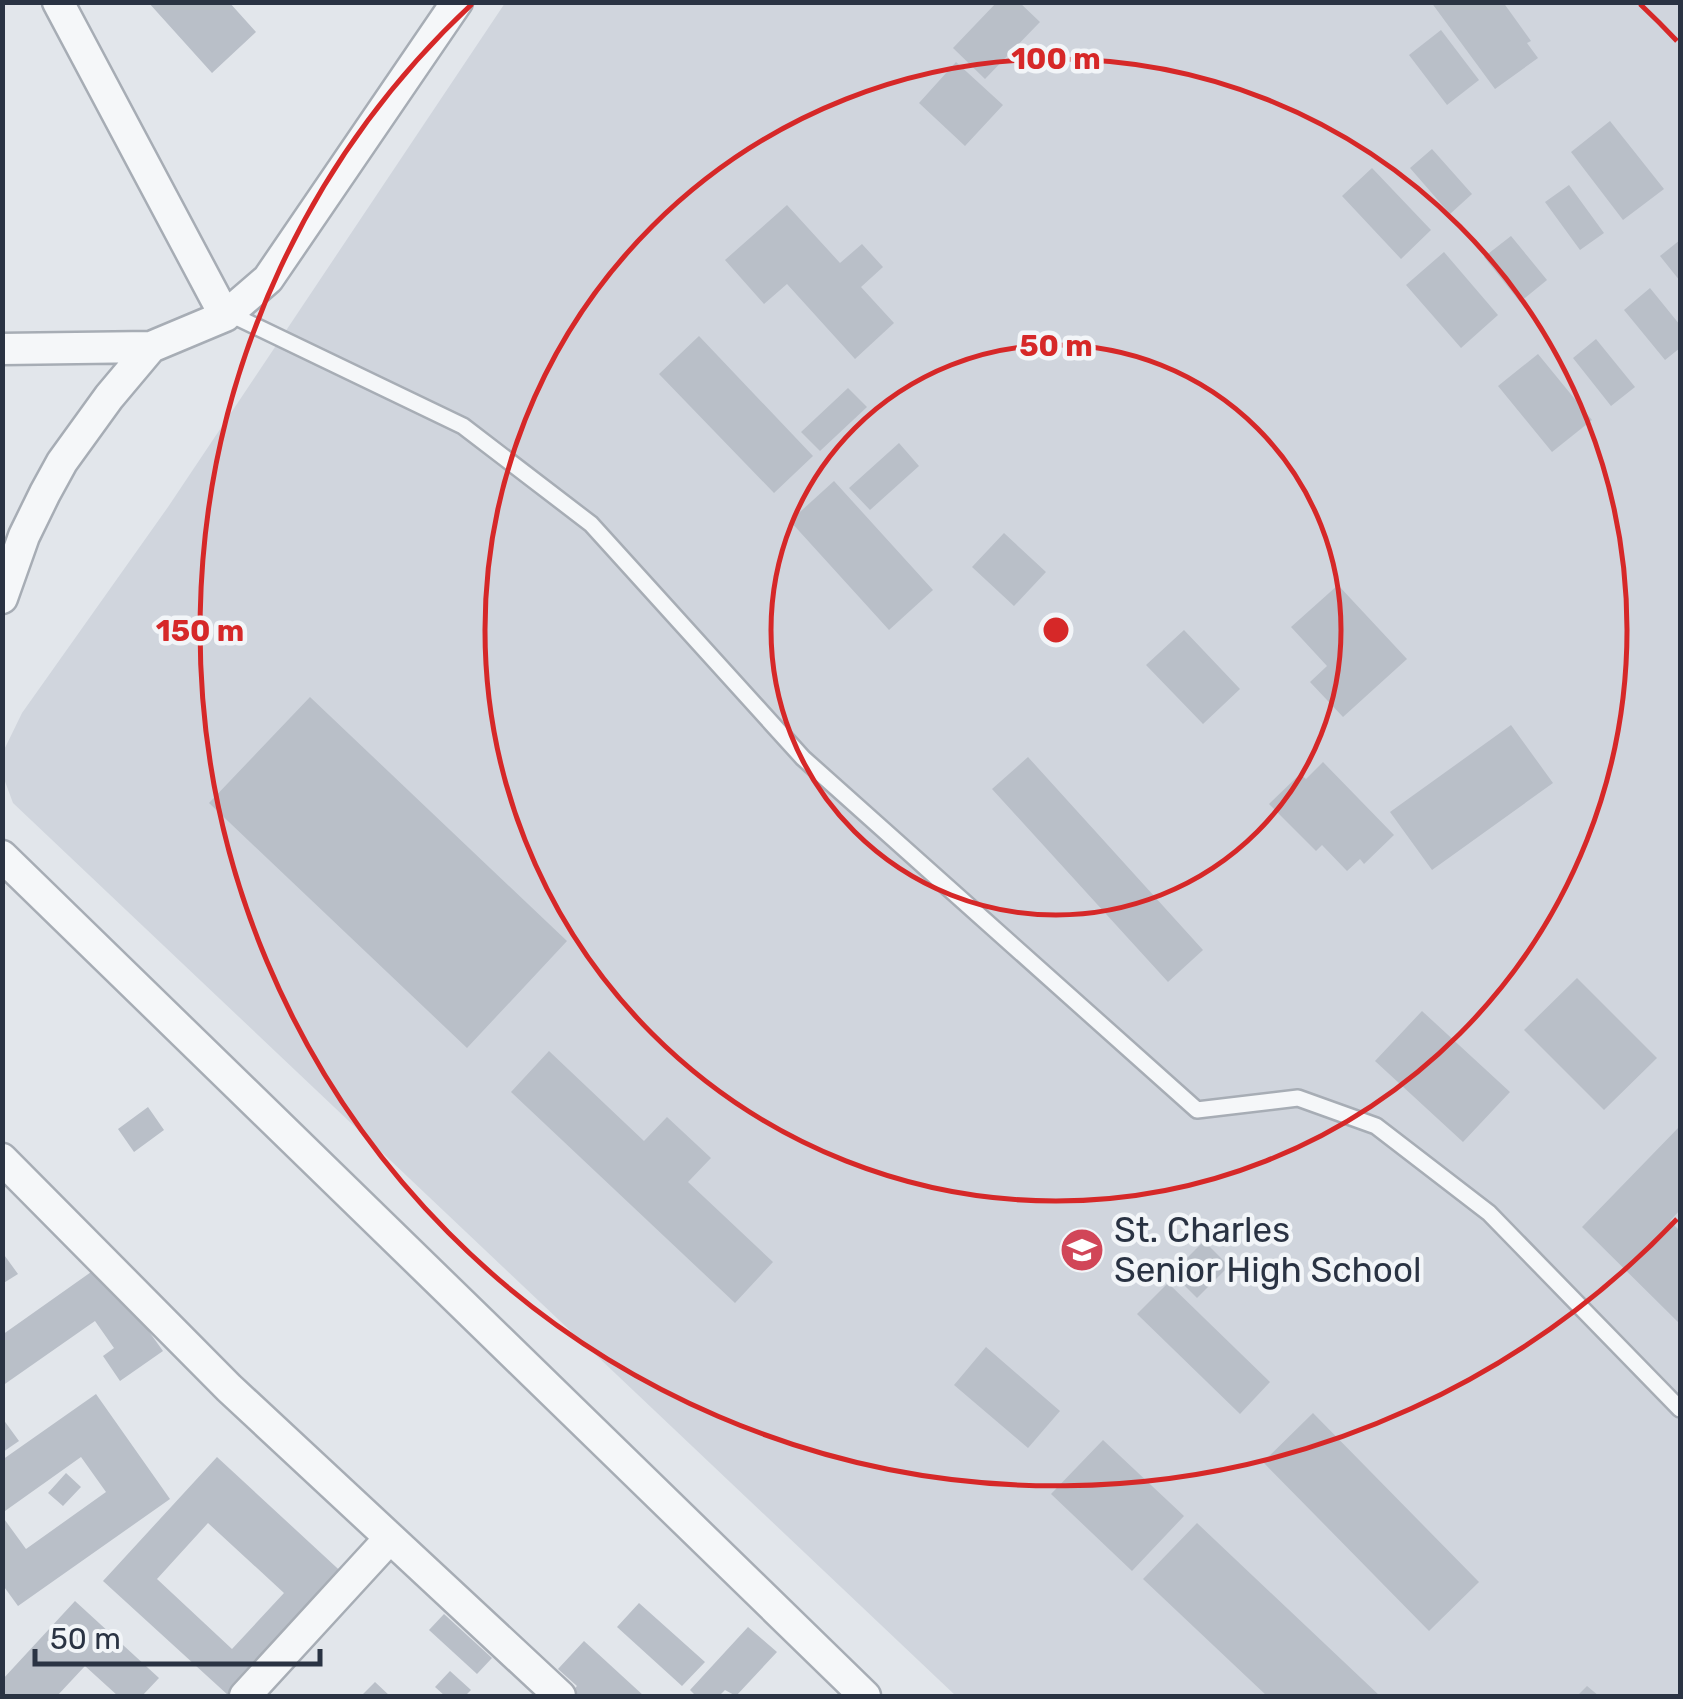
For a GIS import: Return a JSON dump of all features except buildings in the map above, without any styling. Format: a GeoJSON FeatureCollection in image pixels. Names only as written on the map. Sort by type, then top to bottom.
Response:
{"type":"FeatureCollection","features":[{"type":"Feature","properties":{"kind":"street"},"geometry":{"type":"LineString","coordinates":[[58,2],[226,315]]}},
{"type":"Feature","properties":{"kind":"street"},"geometry":{"type":"LineString","coordinates":[[2,349],[151,347],[226,315],[268,279],[458,2]]}},
{"type":"Feature","properties":{"kind":"street"},"geometry":{"type":"LineString","coordinates":[[2,598],[24,536],[62,462],[151,347]]}},
{"type":"Feature","properties":{"kind":"street"},"geometry":{"type":"LineString","coordinates":[[2,856],[865,1696]]}},
{"type":"Feature","properties":{"kind":"street"},"geometry":{"type":"LineString","coordinates":[[2,1159],[229,1388],[560,1696]]}},
{"type":"Feature","properties":{"kind":"street"},"geometry":{"type":"LineString","coordinates":[[245,1696],[390,1538]]}},
{"type":"Feature","properties":{"kind":"lane"},"geometry":{"type":"LineString","coordinates":[[226,315],[463,426],[591,524],[802,758],[1196,1110],[1298,1098],[1376,1126],[1489,1214],[1680,1409]]}},
{"type":"Feature","properties":{"kind":"shaded area","name":"St. Charles Senior High School"},"geometry":{"type":"Polygon","coordinates":[[[505,3],[1680,3],[1680,1696],[956,1696],[13,803],[3,776],[3,752],[22,713],[168,507],[505,3]]]}},
{"type":"Feature","properties":{"kind":"place","name":"St. Charles Senior High School"},"geometry":{"type":"Point","coordinates":[1082,1250]}}]}
